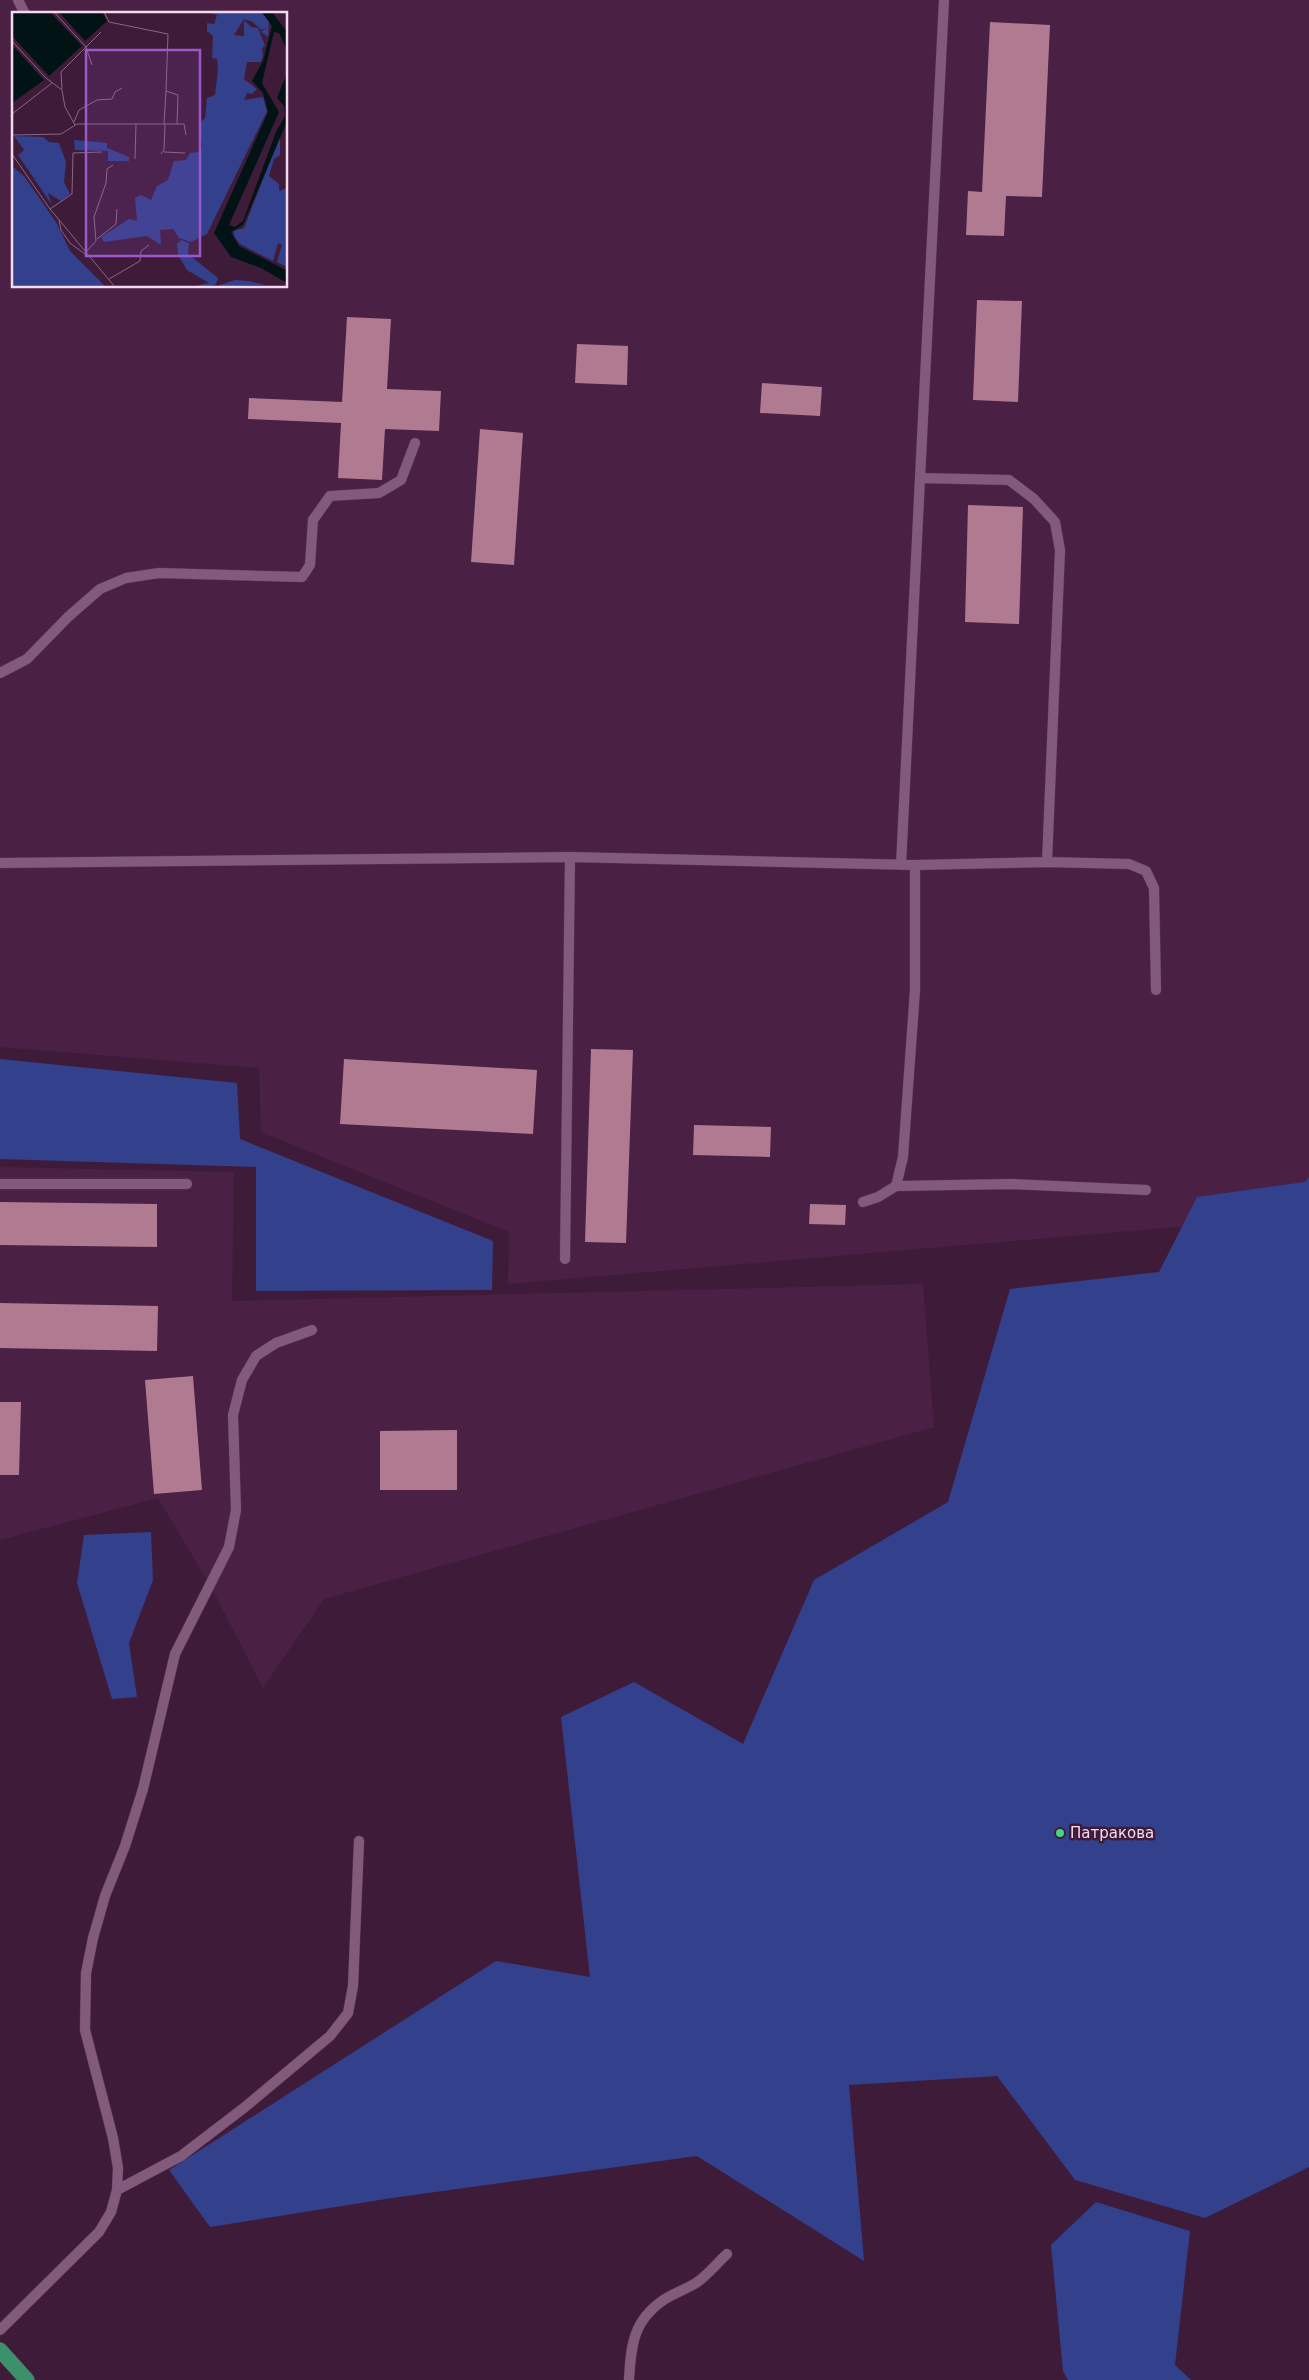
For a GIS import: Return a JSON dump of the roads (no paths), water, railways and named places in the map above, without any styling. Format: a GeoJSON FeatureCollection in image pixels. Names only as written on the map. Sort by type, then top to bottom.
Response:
{"type":"FeatureCollection","features":[{"type":"Feature","properties":{"kind":"main road"},"geometry":{"type":"LineString","coordinates":[[0,2350],[26,2380]]}},
{"type":"Feature","properties":{"kind":"lane"},"geometry":{"type":"LineString","coordinates":[[18,0],[24,12]]}},
{"type":"Feature","properties":{"kind":"lane"},"geometry":{"type":"LineString","coordinates":[[900,865],[944,0]]}},
{"type":"Feature","properties":{"kind":"lane"},"geometry":{"type":"LineString","coordinates":[[0,673],[27,659],[68,617],[100,589],[126,578],[159,573],[302,577],[310,565],[313,520],[330,496],[378,493],[401,480],[415,443]]}},
{"type":"Feature","properties":{"kind":"lane"},"geometry":{"type":"LineString","coordinates":[[920,478],[1009,480],[1034,499],[1055,522],[1060,550],[1047,862]]}},
{"type":"Feature","properties":{"kind":"lane"},"geometry":{"type":"LineString","coordinates":[[0,863],[570,858],[900,865],[1047,862],[1129,864],[1146,871],[1154,888],[1156,990]]}},
{"type":"Feature","properties":{"kind":"lane"},"geometry":{"type":"LineString","coordinates":[[565,1259],[570,858]]}},
{"type":"Feature","properties":{"kind":"lane"},"geometry":{"type":"LineString","coordinates":[[896,1186],[903,1157],[915,990],[915,865]]}},
{"type":"Feature","properties":{"kind":"lane"},"geometry":{"type":"LineString","coordinates":[[0,1184],[187,1184]]}},
{"type":"Feature","properties":{"kind":"lane"},"geometry":{"type":"LineString","coordinates":[[863,1202],[878,1197],[896,1186],[1012,1184],[1146,1190]]}},
{"type":"Feature","properties":{"kind":"lane"},"geometry":{"type":"LineString","coordinates":[[0,2330],[99,2232],[111,2212],[117,2190],[118,2168],[113,2138],[85,2030],[86,1973],[105,1896],[125,1846],[143,1789],[175,1654],[229,1546],[236,1510],[233,1415],[242,1380],[256,1356],[276,1343],[312,1330]]}},
{"type":"Feature","properties":{"kind":"lane"},"geometry":{"type":"LineString","coordinates":[[117,2190],[181,2156],[245,2107],[330,2036],[348,2013],[353,1986],[359,1841]]}},
{"type":"Feature","properties":{"kind":"lane"},"geometry":{"type":"LineString","coordinates":[[629,2380],[631,2353],[637,2329],[647,2313],[666,2299],[698,2282],[727,2254]]}},
{"type":"Feature","properties":{"kind":"place","name":"Патракова"},"geometry":{"type":"Point","coordinates":[1060,1833]}}]}
